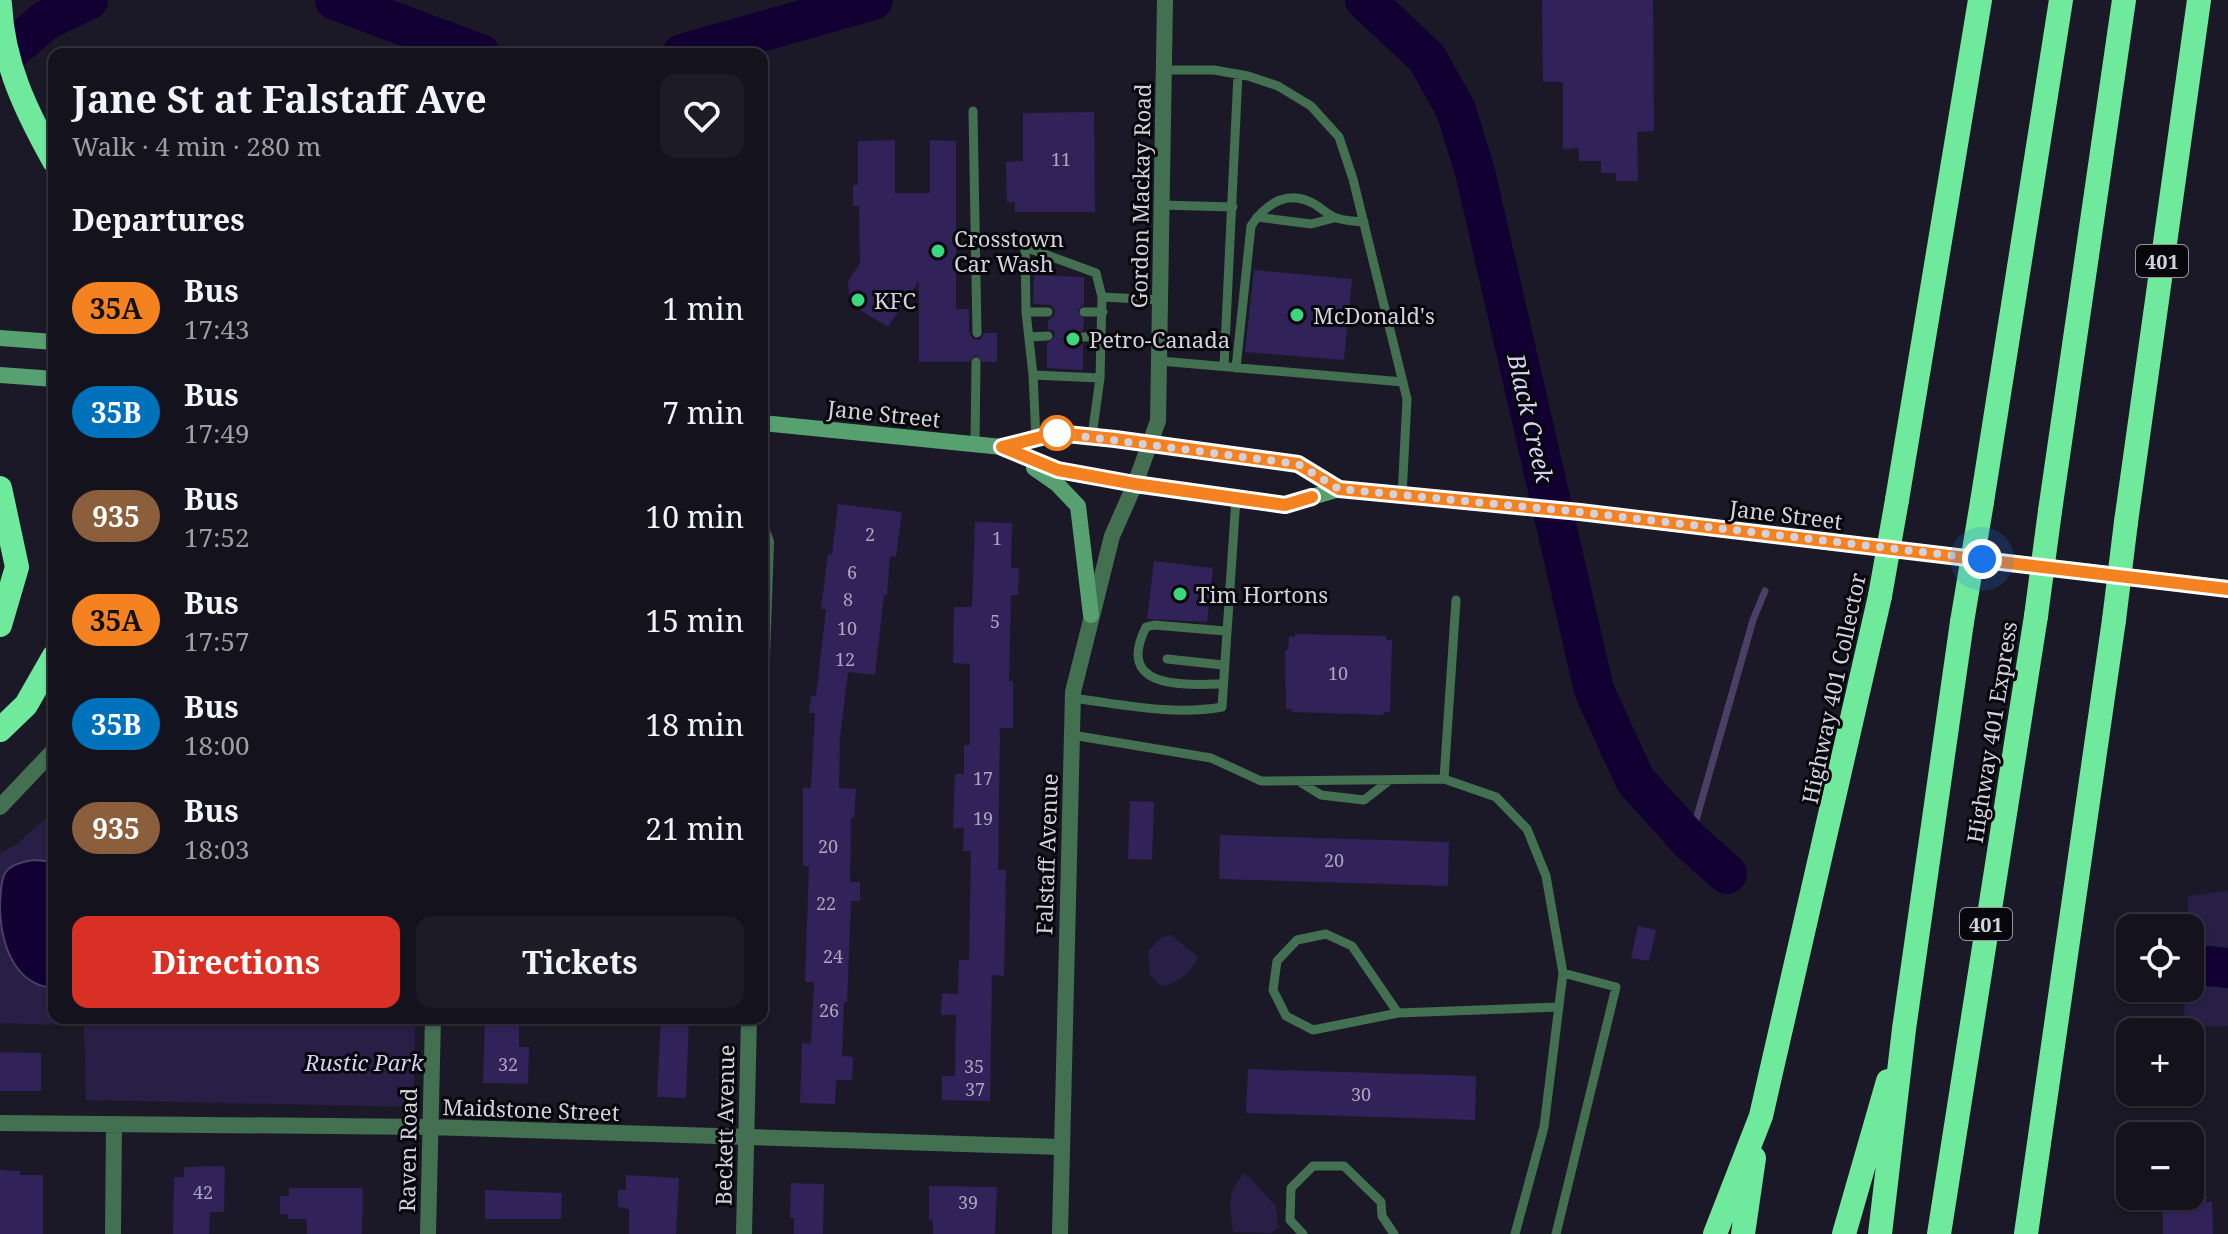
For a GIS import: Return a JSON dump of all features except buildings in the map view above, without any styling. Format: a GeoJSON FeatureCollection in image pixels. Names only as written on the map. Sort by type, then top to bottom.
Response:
{"type":"FeatureCollection","features":[{"type":"Feature","properties":{"kind":"highway","name":"Highway 401 Collector"},"geometry":{"type":"LineString","coordinates":[[1715,1234],[1761,1116],[1880,596],[1980,0]]}},
{"type":"Feature","properties":{"kind":"highway","name":"Highway 401 Express"},"geometry":{"type":"LineString","coordinates":[[1880,1234],[1904,1029],[1962,622],[2061,0]]}},
{"type":"Feature","properties":{"kind":"highway","name":"Highway 401 Express"},"geometry":{"type":"LineString","coordinates":[[1939,1234],[2036,616],[2124,0]]}},
{"type":"Feature","properties":{"kind":"highway","name":"401"},"geometry":{"type":"LineString","coordinates":[[2026,1234],[2199,0]]}},
{"type":"Feature","properties":{"kind":"highway"},"geometry":{"type":"LineString","coordinates":[[0,4],[1,29],[23,105],[48,150]]}},
{"type":"Feature","properties":{"kind":"highway"},"geometry":{"type":"LineString","coordinates":[[0,488],[17,567],[0,625]]}},
{"type":"Feature","properties":{"kind":"highway"},"geometry":{"type":"LineString","coordinates":[[0,730],[26,705],[48,666]]}},
{"type":"Feature","properties":{"kind":"highway"},"geometry":{"type":"LineString","coordinates":[[1844,1234],[1904,1029]]}},
{"type":"Feature","properties":{"kind":"highway"},"geometry":{"type":"LineString","coordinates":[[1743,1234],[1761,1116]]}},
{"type":"Feature","properties":{"kind":"main road"},"geometry":{"type":"LineString","coordinates":[[0,338],[48,342]]}},
{"type":"Feature","properties":{"kind":"main road"},"geometry":{"type":"LineString","coordinates":[[0,375],[48,379]]}},
{"type":"Feature","properties":{"kind":"main road","name":"Jane Street"},"geometry":{"type":"LineString","coordinates":[[768,424],[1002,447],[1058,470],[1285,505],[1339,489],[1580,512],[2228,588]]}},
{"type":"Feature","properties":{"kind":"main road","name":"Jane Street"},"geometry":{"type":"LineString","coordinates":[[1002,447],[1057,433],[1150,443],[1298,464],[1339,489]]}},
{"type":"Feature","properties":{"kind":"main road"},"geometry":{"type":"LineString","coordinates":[[1002,447],[1057,484],[1078,506],[1091,615]]}},
{"type":"Feature","properties":{"kind":"street","name":"Gordon Mackay Road"},"geometry":{"type":"LineString","coordinates":[[1135,484],[1158,421],[1165,1]]}},
{"type":"Feature","properties":{"kind":"street","name":"Falstaff Avenue"},"geometry":{"type":"LineString","coordinates":[[1060,1234],[1072,698],[1112,536],[1135,484]]}},
{"type":"Feature","properties":{"kind":"street"},"geometry":{"type":"LineString","coordinates":[[0,807],[48,756]]}},
{"type":"Feature","properties":{"kind":"street","name":"Raven Road"},"geometry":{"type":"LineString","coordinates":[[428,1234],[433,1024]]}},
{"type":"Feature","properties":{"kind":"street","name":"Beckett Avenue"},"geometry":{"type":"LineString","coordinates":[[744,1234],[749,1024]]}},
{"type":"Feature","properties":{"kind":"street","name":"Maidstone Street"},"geometry":{"type":"LineString","coordinates":[[0,1123],[429,1127],[1060,1147]]}},
{"type":"Feature","properties":{"kind":"street"},"geometry":{"type":"LineString","coordinates":[[113,1234],[114,1125]]}},
{"type":"Feature","properties":{"kind":"lane"},"geometry":{"type":"LineString","coordinates":[[1164,70],[1214,70],[1278,86],[1311,106],[1339,137],[1364,222],[1407,399],[1402,496]]}},
{"type":"Feature","properties":{"kind":"lane"},"geometry":{"type":"LineString","coordinates":[[1224,366],[1238,74]]}},
{"type":"Feature","properties":{"kind":"lane"},"geometry":{"type":"LineString","coordinates":[[973,111],[977,333]]}},
{"type":"Feature","properties":{"kind":"lane"},"geometry":{"type":"LineString","coordinates":[[1236,368],[1251,226],[1273,202],[1293,196],[1313,203],[1334,218]]}},
{"type":"Feature","properties":{"kind":"lane"},"geometry":{"type":"LineString","coordinates":[[1161,205],[1233,207]]}},
{"type":"Feature","properties":{"kind":"lane"},"geometry":{"type":"LineString","coordinates":[[1257,217],[1311,224],[1334,218],[1364,222]]}},
{"type":"Feature","properties":{"kind":"lane"},"geometry":{"type":"LineString","coordinates":[[1036,439],[1026,312],[1025,247],[1096,273],[1103,312],[1100,378],[1092,436]]}},
{"type":"Feature","properties":{"kind":"lane"},"geometry":{"type":"LineString","coordinates":[[1102,297],[1160,300]]}},
{"type":"Feature","properties":{"kind":"lane"},"geometry":{"type":"LineString","coordinates":[[1026,312],[1048,312]]}},
{"type":"Feature","properties":{"kind":"lane"},"geometry":{"type":"LineString","coordinates":[[1084,312],[1103,312]]}},
{"type":"Feature","properties":{"kind":"lane"},"geometry":{"type":"LineString","coordinates":[[1029,337],[1048,336]]}},
{"type":"Feature","properties":{"kind":"lane"},"geometry":{"type":"LineString","coordinates":[[1083,337],[1101,337]]}},
{"type":"Feature","properties":{"kind":"lane"},"geometry":{"type":"LineString","coordinates":[[1160,361],[1403,382]]}},
{"type":"Feature","properties":{"kind":"lane"},"geometry":{"type":"LineString","coordinates":[[975,444],[976,362]]}},
{"type":"Feature","properties":{"kind":"lane"},"geometry":{"type":"LineString","coordinates":[[1033,375],[1100,378]]}},
{"type":"Feature","properties":{"kind":"lane"},"geometry":{"type":"LineString","coordinates":[[1072,698],[1154,709],[1205,710],[1222,707],[1236,498]]}},
{"type":"Feature","properties":{"kind":"lane"},"geometry":{"type":"LineString","coordinates":[[1444,779],[1456,600]]}},
{"type":"Feature","properties":{"kind":"lane"},"geometry":{"type":"LineString","coordinates":[[1222,684],[1181,685],[1152,679],[1144,672],[1139,649],[1146,627],[1154,625],[1225,631]]}},
{"type":"Feature","properties":{"kind":"lane"},"geometry":{"type":"LineString","coordinates":[[1167,659],[1223,665]]}},
{"type":"Feature","properties":{"kind":"lane"},"geometry":{"type":"LineString","coordinates":[[1072,735],[1211,758],[1261,781],[1444,779],[1496,797],[1527,829],[1546,876],[1563,973],[1544,1127],[1515,1234]]}},
{"type":"Feature","properties":{"kind":"lane"},"geometry":{"type":"LineString","coordinates":[[1298,781],[1321,795],[1364,800],[1390,780]]}},
{"type":"Feature","properties":{"kind":"lane"},"geometry":{"type":"LineString","coordinates":[[1398,1013],[1352,946],[1326,934],[1297,940],[1277,961],[1273,990],[1286,1016],[1313,1030],[1398,1013],[1559,1007]]}},
{"type":"Feature","properties":{"kind":"lane"},"geometry":{"type":"LineString","coordinates":[[1556,1234],[1616,987],[1563,973]]}},
{"type":"Feature","properties":{"kind":"lane"},"geometry":{"type":"LineString","coordinates":[[1303,1234],[1290,1220],[1291,1188],[1313,1166],[1344,1166],[1381,1202],[1382,1216],[1394,1234]]}},
{"type":"Feature","properties":{"kind":"green space","name":"Rustic Park"},"geometry":{"type":"Polygon","coordinates":[[[48,816],[48,1024],[415,1024],[414,1107],[86,1100],[84,1026],[0,1023],[0,853],[17,844],[48,816]]]}},
{"type":"Feature","properties":{"kind":"green space"},"geometry":{"type":"Polygon","coordinates":[[[2228,891],[2228,1026],[2204,1027],[2204,1018],[2184,1018],[2185,1002],[2204,1002],[2204,914],[2188,914],[2188,896],[2228,891]]]}},
{"type":"Feature","properties":{"kind":"green space"},"geometry":{"type":"Polygon","coordinates":[[[1171,935],[1198,957],[1183,976],[1161,986],[1150,975],[1148,951],[1162,937],[1171,935]]]}},
{"type":"Feature","properties":{"kind":"green space"},"geometry":{"type":"Polygon","coordinates":[[[1245,1173],[1276,1206],[1278,1227],[1271,1233],[1233,1232],[1232,1193],[1245,1173]]]}},
{"type":"Feature","properties":{"kind":"shaded area"},"geometry":{"type":"Polygon","coordinates":[[[33,860],[48,863],[48,987],[28,979],[18,970],[6,946],[1,918],[1,884],[8,870],[33,860]]]}},
{"type":"Feature","properties":{"kind":"waterway","name":"Black Creek"},"geometry":{"type":"LineString","coordinates":[[0,59],[46,20],[88,0]]}},
{"type":"Feature","properties":{"kind":"waterway","name":"Black Creek"},"geometry":{"type":"LineString","coordinates":[[335,0],[464,48]]}},
{"type":"Feature","properties":{"kind":"waterway","name":"Black Creek"},"geometry":{"type":"LineString","coordinates":[[703,48],[873,0]]}},
{"type":"Feature","properties":{"kind":"waterway","name":"Black Creek"},"geometry":{"type":"LineString","coordinates":[[1365,0],[1427,58],[1456,110],[1475,172],[1594,690],[1635,780],[1690,841],[1727,874]]}},
{"type":"Feature","properties":{"kind":"waterway"},"geometry":{"type":"LineString","coordinates":[[1690,841],[1753,620],[1765,591]]}},
{"type":"Feature","properties":{"kind":"waterway","name":"Black Creek"},"geometry":{"type":"LineString","coordinates":[[2204,965],[2228,968]]}},
{"type":"Feature","properties":{"kind":"bus line","name":"35A"},"geometry":{"type":"LineString","coordinates":[[1312,497],[1285,505],[1135,484],[1058,470],[1002,447],[1057,433],[1150,443],[1298,464],[1339,489],[1580,512],[2228,589]]}},
{"type":"Feature","properties":{"kind":"place","name":"Crosstown Car Wash"},"geometry":{"type":"Point","coordinates":[938,251]}},
{"type":"Feature","properties":{"kind":"place","name":"KFC"},"geometry":{"type":"Point","coordinates":[858,300]}},
{"type":"Feature","properties":{"kind":"place","name":"McDonald's"},"geometry":{"type":"Point","coordinates":[1297,315]}},
{"type":"Feature","properties":{"kind":"place","name":"Petro-Canada"},"geometry":{"type":"Point","coordinates":[1073,339]}},
{"type":"Feature","properties":{"kind":"place","name":"Tim Hortons"},"geometry":{"type":"Point","coordinates":[1180,594]}},
{"type":"Feature","properties":{"kind":"route"},"geometry":{"type":"LineString","coordinates":[[1057,433],[1298,464],[1339,489],[1580,512],[1982,559]]}}]}
